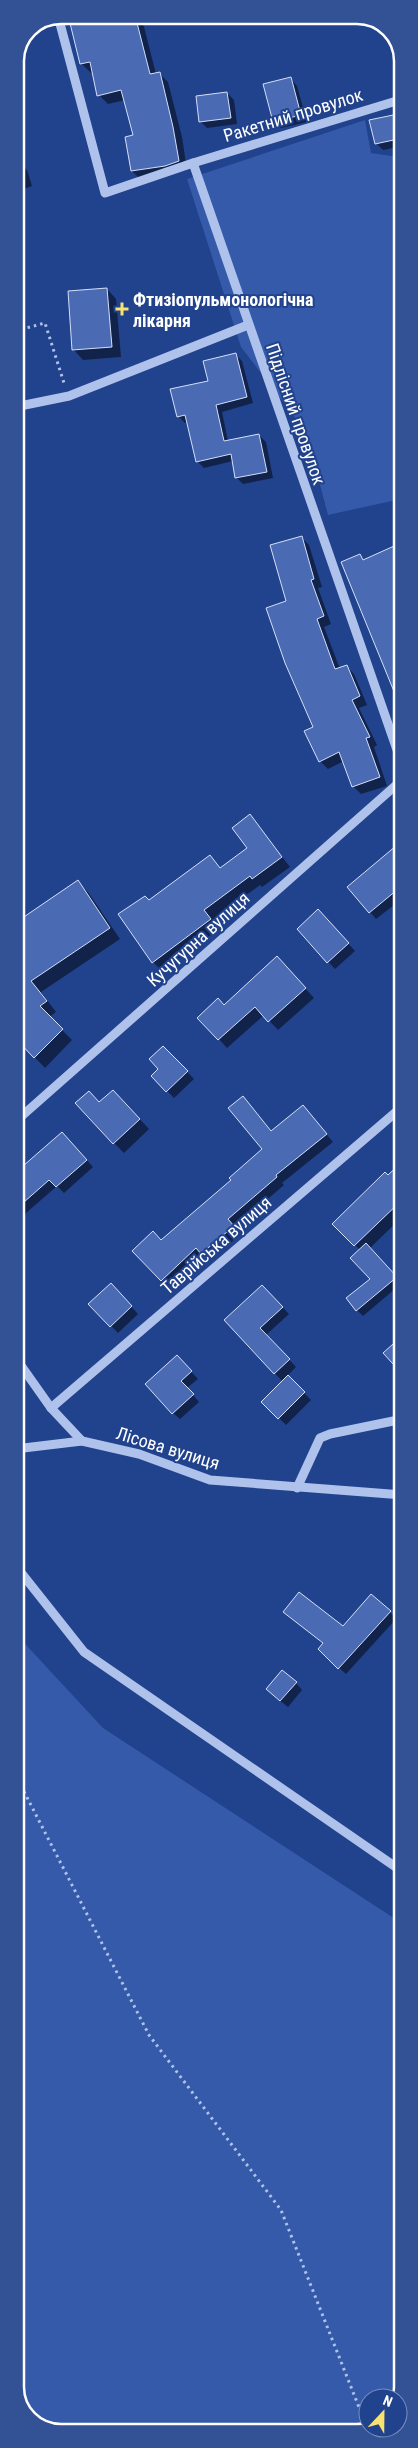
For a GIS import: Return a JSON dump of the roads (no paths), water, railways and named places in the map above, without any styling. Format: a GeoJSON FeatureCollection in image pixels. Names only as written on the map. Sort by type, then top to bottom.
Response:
{"type":"FeatureCollection","features":[{"type":"Feature","properties":{"kind":"street"},"geometry":{"type":"LineString","coordinates":[[60,24],[105,193],[193,163]]}},
{"type":"Feature","properties":{"kind":"street","name":"Ракетний провулок"},"geometry":{"type":"LineString","coordinates":[[193,163],[394,102]]}},
{"type":"Feature","properties":{"kind":"street","name":"Підлісний провулок"},"geometry":{"type":"LineString","coordinates":[[193,163],[394,741]]}},
{"type":"Feature","properties":{"kind":"street"},"geometry":{"type":"LineString","coordinates":[[24,404],[69,396],[248,325]]}},
{"type":"Feature","properties":{"kind":"street","name":"Кучугурна вулиця"},"geometry":{"type":"LineString","coordinates":[[24,1114],[394,787]]}},
{"type":"Feature","properties":{"kind":"street","name":"Таврійська вулиця"},"geometry":{"type":"LineString","coordinates":[[51,1408],[394,1114]]}},
{"type":"Feature","properties":{"kind":"street"},"geometry":{"type":"LineString","coordinates":[[24,1370],[51,1408],[82,1441]]}},
{"type":"Feature","properties":{"kind":"street"},"geometry":{"type":"LineString","coordinates":[[297,1488],[320,1438],[330,1434],[394,1421]]}},
{"type":"Feature","properties":{"kind":"street","name":"Лісова вулиця"},"geometry":{"type":"LineString","coordinates":[[24,1448],[82,1441],[139,1454],[210,1480],[394,1494]]}},
{"type":"Feature","properties":{"kind":"street"},"geometry":{"type":"LineString","coordinates":[[24,1576],[84,1652],[394,1866]]}},
{"type":"Feature","properties":{"kind":"place","name":"Фтизіопульмонологічна лікарня"},"geometry":{"type":"Point","coordinates":[122,309]}}]}
